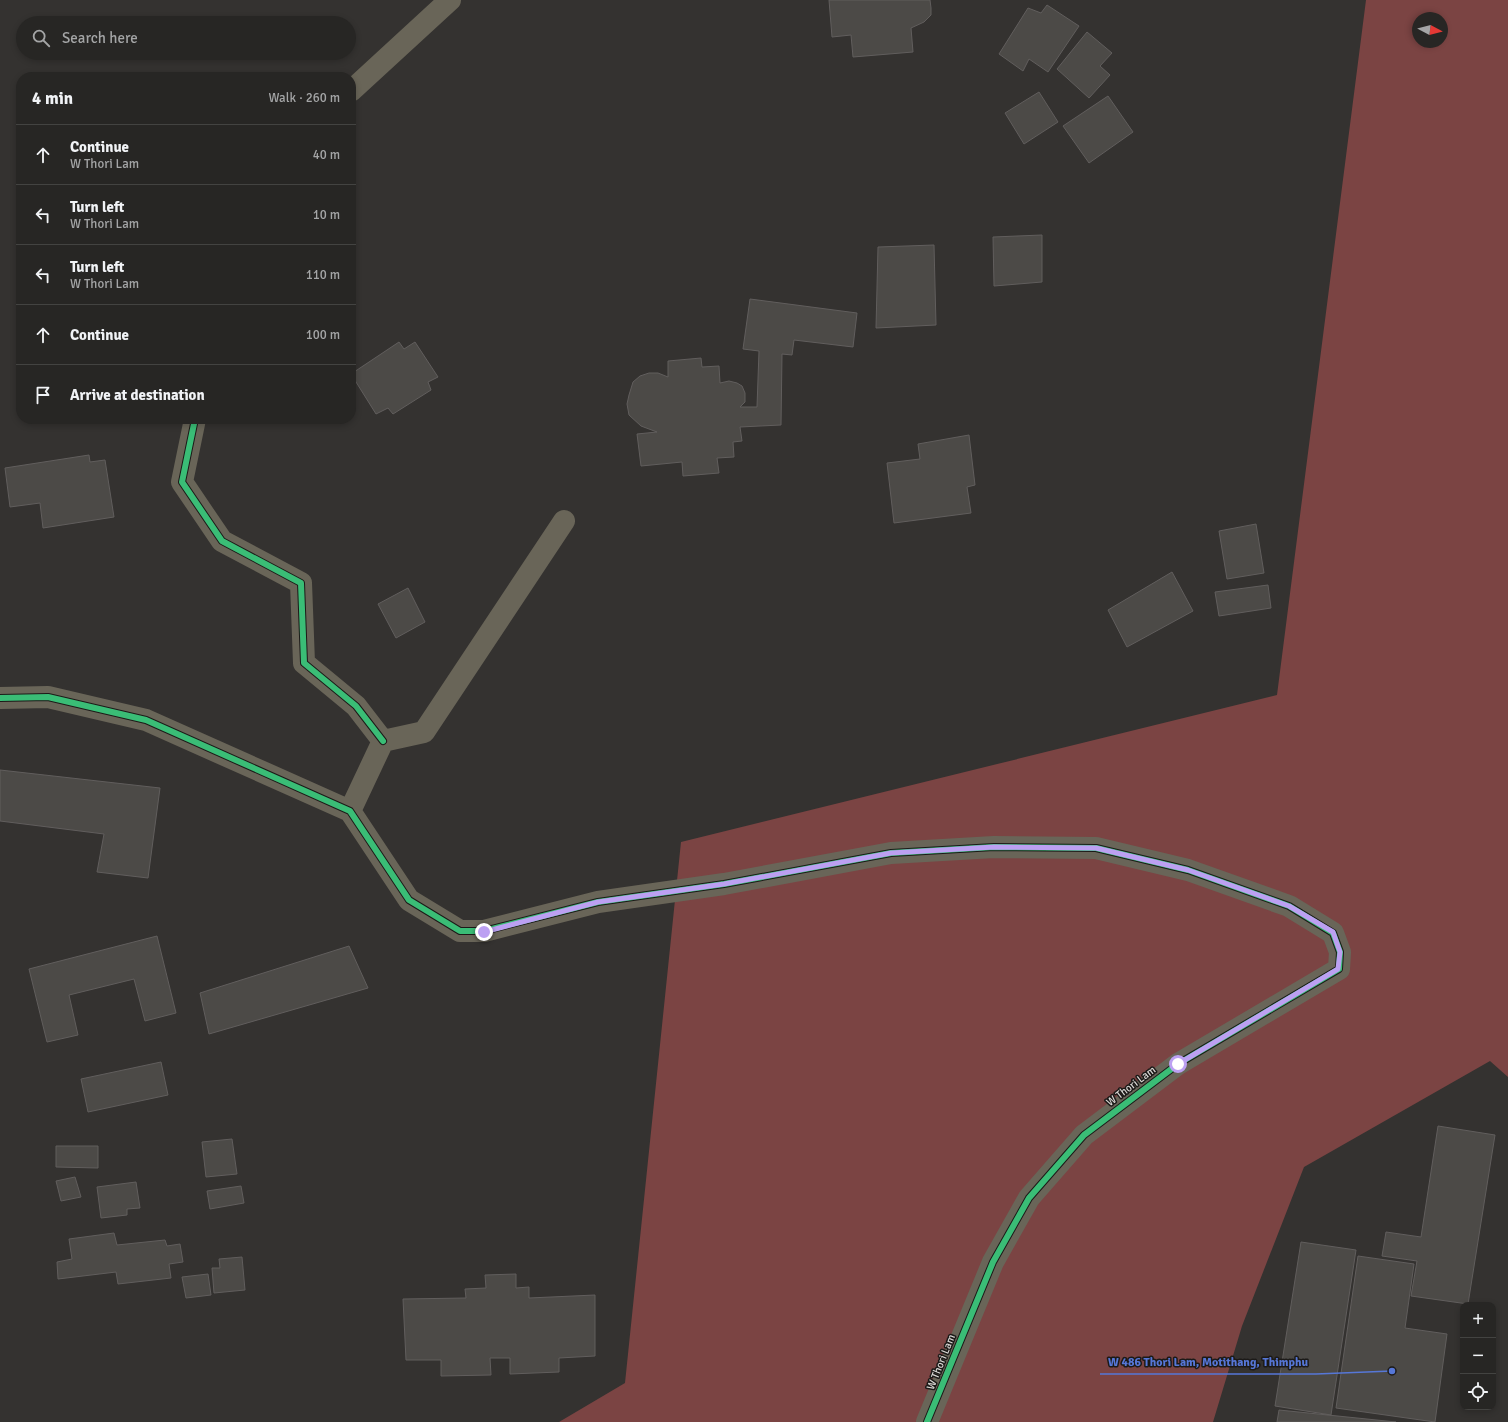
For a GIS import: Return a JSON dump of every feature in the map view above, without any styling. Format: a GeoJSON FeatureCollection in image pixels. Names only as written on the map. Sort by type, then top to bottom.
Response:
{"type":"FeatureCollection","features":[{"type":"Feature","properties":{"kind":"street"},"geometry":{"type":"LineString","coordinates":[[356,86],[450,0]]}},
{"type":"Feature","properties":{"kind":"street"},"geometry":{"type":"LineString","coordinates":[[195,424],[182,482],[222,541],[301,583],[304,663],[356,706],[383,741]]}},
{"type":"Feature","properties":{"kind":"street"},"geometry":{"type":"LineString","coordinates":[[383,741],[424,732],[564,521]]}},
{"type":"Feature","properties":{"kind":"street"},"geometry":{"type":"LineString","coordinates":[[0,698],[48,697],[146,720],[350,811],[383,741]]}},
{"type":"Feature","properties":{"kind":"street","name":"W Thori Lam"},"geometry":{"type":"LineString","coordinates":[[350,811],[409,900],[460,931],[484,932],[598,902],[724,884],[891,853],[994,847],[1096,848],[1188,870],[1289,906],[1333,932],[1340,952],[1338,969],[1178,1064],[1084,1135],[1029,1198],[993,1262],[927,1422]]}},
{"type":"Feature","properties":{"kind":"shaded area"},"geometry":{"type":"Polygon","coordinates":[[[1366,0],[1508,0],[1508,1077],[1490,1061],[1304,1167],[1242,1326],[1213,1422],[559,1422],[625,1383],[681,842],[1277,695],[1366,0]]]}},
{"type":"Feature","properties":{"kind":"building"},"geometry":{"type":"Polygon","coordinates":[[[829,0],[930,0],[931,15],[924,22],[911,28],[913,52],[853,57],[851,35],[832,37],[829,0]]]}},
{"type":"Feature","properties":{"kind":"building"},"geometry":{"type":"Polygon","coordinates":[[[1047,5],[1079,26],[1048,72],[1029,59],[1023,71],[999,54],[1028,8],[1041,13],[1047,5]]]}},
{"type":"Feature","properties":{"kind":"building"},"geometry":{"type":"Polygon","coordinates":[[[1087,32],[1112,53],[1100,66],[1110,75],[1089,98],[1057,69],[1087,32]]]}},
{"type":"Feature","properties":{"kind":"building"},"geometry":{"type":"Polygon","coordinates":[[[1039,92],[1058,122],[1024,144],[1005,113],[1039,92]]]}},
{"type":"Feature","properties":{"kind":"building"},"geometry":{"type":"Polygon","coordinates":[[[1108,96],[1133,132],[1089,163],[1063,126],[1108,96]]]}},
{"type":"Feature","properties":{"kind":"building"},"geometry":{"type":"Polygon","coordinates":[[[1042,235],[1042,282],[994,286],[993,237],[1042,235]]]}},
{"type":"Feature","properties":{"kind":"building"},"geometry":{"type":"Polygon","coordinates":[[[934,245],[936,325],[876,328],[878,247],[934,245]]]}},
{"type":"Feature","properties":{"kind":"building"},"geometry":{"type":"Polygon","coordinates":[[[750,299],[857,313],[853,347],[794,340],[792,355],[782,354],[781,425],[740,427],[742,441],[733,442],[734,457],[717,458],[719,473],[683,476],[682,462],[641,466],[637,434],[657,432],[641,426],[629,415],[627,404],[629,395],[633,382],[640,376],[649,373],[658,373],[668,377],[668,361],[701,358],[702,367],[719,366],[720,383],[729,381],[742,386],[745,393],[745,402],[740,407],[757,407],[759,351],[743,349],[750,299]]]}},
{"type":"Feature","properties":{"kind":"building"},"geometry":{"type":"Polygon","coordinates":[[[399,342],[404,349],[415,342],[438,377],[428,382],[431,390],[393,414],[388,408],[376,414],[356,382],[356,371],[399,342]]]}},
{"type":"Feature","properties":{"kind":"building"},"geometry":{"type":"Polygon","coordinates":[[[969,435],[975,485],[967,487],[971,513],[894,523],[887,463],[920,459],[918,444],[969,435]]]}},
{"type":"Feature","properties":{"kind":"building"},"geometry":{"type":"Polygon","coordinates":[[[89,455],[90,462],[105,460],[114,517],[43,528],[40,503],[10,507],[5,468],[89,455]]]}},
{"type":"Feature","properties":{"kind":"building"},"geometry":{"type":"Polygon","coordinates":[[[1256,524],[1264,573],[1227,579],[1219,531],[1256,524]]]}},
{"type":"Feature","properties":{"kind":"building"},"geometry":{"type":"Polygon","coordinates":[[[1172,572],[1193,611],[1127,647],[1108,610],[1172,572]]]}},
{"type":"Feature","properties":{"kind":"building"},"geometry":{"type":"Polygon","coordinates":[[[1268,585],[1271,608],[1219,616],[1215,592],[1268,585]]]}},
{"type":"Feature","properties":{"kind":"building"},"geometry":{"type":"Polygon","coordinates":[[[408,588],[425,622],[396,638],[378,604],[408,588]]]}},
{"type":"Feature","properties":{"kind":"building"},"geometry":{"type":"Polygon","coordinates":[[[0,770],[160,788],[148,878],[97,872],[104,834],[0,821],[0,770]]]}},
{"type":"Feature","properties":{"kind":"building"},"geometry":{"type":"Polygon","coordinates":[[[157,936],[176,1013],[145,1021],[134,979],[69,995],[78,1035],[47,1042],[29,969],[157,936]]]}},
{"type":"Feature","properties":{"kind":"building"},"geometry":{"type":"Polygon","coordinates":[[[349,946],[368,988],[209,1034],[200,993],[349,946]]]}},
{"type":"Feature","properties":{"kind":"building"},"geometry":{"type":"Polygon","coordinates":[[[161,1062],[168,1095],[88,1112],[81,1079],[161,1062]]]}},
{"type":"Feature","properties":{"kind":"building"},"geometry":{"type":"Polygon","coordinates":[[[1438,1126],[1495,1135],[1468,1302],[1460,1303],[1411,1296],[1417,1261],[1382,1256],[1386,1232],[1421,1237],[1438,1126]]]}},
{"type":"Feature","properties":{"kind":"building"},"geometry":{"type":"Polygon","coordinates":[[[232,1139],[237,1174],[206,1177],[202,1142],[232,1139]]]}},
{"type":"Feature","properties":{"kind":"building"},"geometry":{"type":"Polygon","coordinates":[[[56,1146],[98,1146],[98,1168],[56,1167],[56,1146]]]}},
{"type":"Feature","properties":{"kind":"building"},"geometry":{"type":"Polygon","coordinates":[[[75,1177],[81,1197],[61,1201],[56,1181],[75,1177]]]}},
{"type":"Feature","properties":{"kind":"building"},"geometry":{"type":"Polygon","coordinates":[[[136,1182],[140,1208],[127,1209],[127,1215],[101,1218],[97,1187],[136,1182]]]}},
{"type":"Feature","properties":{"kind":"building"},"geometry":{"type":"Polygon","coordinates":[[[241,1186],[244,1203],[210,1209],[207,1191],[241,1186]]]}},
{"type":"Feature","properties":{"kind":"building"},"geometry":{"type":"Polygon","coordinates":[[[114,1233],[117,1245],[165,1240],[167,1246],[180,1244],[183,1262],[169,1264],[171,1278],[118,1284],[116,1272],[58,1279],[57,1262],[72,1259],[69,1239],[114,1233]]]}},
{"type":"Feature","properties":{"kind":"building"},"geometry":{"type":"Polygon","coordinates":[[[1301,1242],[1356,1250],[1331,1415],[1275,1406],[1301,1242]]]}},
{"type":"Feature","properties":{"kind":"building"},"geometry":{"type":"Polygon","coordinates":[[[1358,1256],[1414,1264],[1405,1328],[1447,1334],[1435,1422],[1336,1408],[1358,1256]]]}},
{"type":"Feature","properties":{"kind":"building"},"geometry":{"type":"Polygon","coordinates":[[[242,1257],[245,1290],[214,1293],[212,1268],[220,1268],[219,1259],[242,1257]]]}},
{"type":"Feature","properties":{"kind":"building"},"geometry":{"type":"Polygon","coordinates":[[[208,1274],[211,1295],[186,1298],[182,1277],[208,1274]]]}},
{"type":"Feature","properties":{"kind":"building"},"geometry":{"type":"Polygon","coordinates":[[[516,1274],[516,1288],[529,1287],[529,1298],[595,1295],[595,1356],[559,1358],[559,1372],[510,1374],[510,1358],[490,1358],[491,1375],[441,1376],[441,1360],[406,1360],[403,1299],[466,1298],[465,1289],[486,1288],[485,1275],[516,1274]]]}},
{"type":"Feature","properties":{"kind":"building"},"geometry":{"type":"Polygon","coordinates":[[[1279,1410],[1396,1422],[1277,1422],[1279,1410]]]}},
{"type":"Feature","properties":{"kind":"cycle path"},"geometry":{"type":"LineString","coordinates":[[194,424],[182,482],[222,541],[301,583],[304,663],[356,706],[383,741]]}},
{"type":"Feature","properties":{"kind":"cycle path"},"geometry":{"type":"LineString","coordinates":[[0,698],[48,697],[146,720],[350,811],[409,900],[460,931],[484,931],[598,902],[724,884],[891,853],[994,847],[1096,848],[1188,870],[1289,906],[1333,933],[1340,952],[1339,969],[1178,1064],[1084,1135],[1029,1198],[993,1262],[927,1422]]}},
{"type":"Feature","properties":{"kind":"place","name":"W 486 Thori Lam, Motithang, Thimphu"},"geometry":{"type":"Point","coordinates":[1392,1371]}},
{"type":"Feature","properties":{"kind":"route"},"geometry":{"type":"LineString","coordinates":[[484,932],[598,902],[724,884],[891,853],[994,847],[1096,848],[1188,870],[1289,906],[1333,932],[1340,952],[1338,969],[1178,1064]]}}]}
